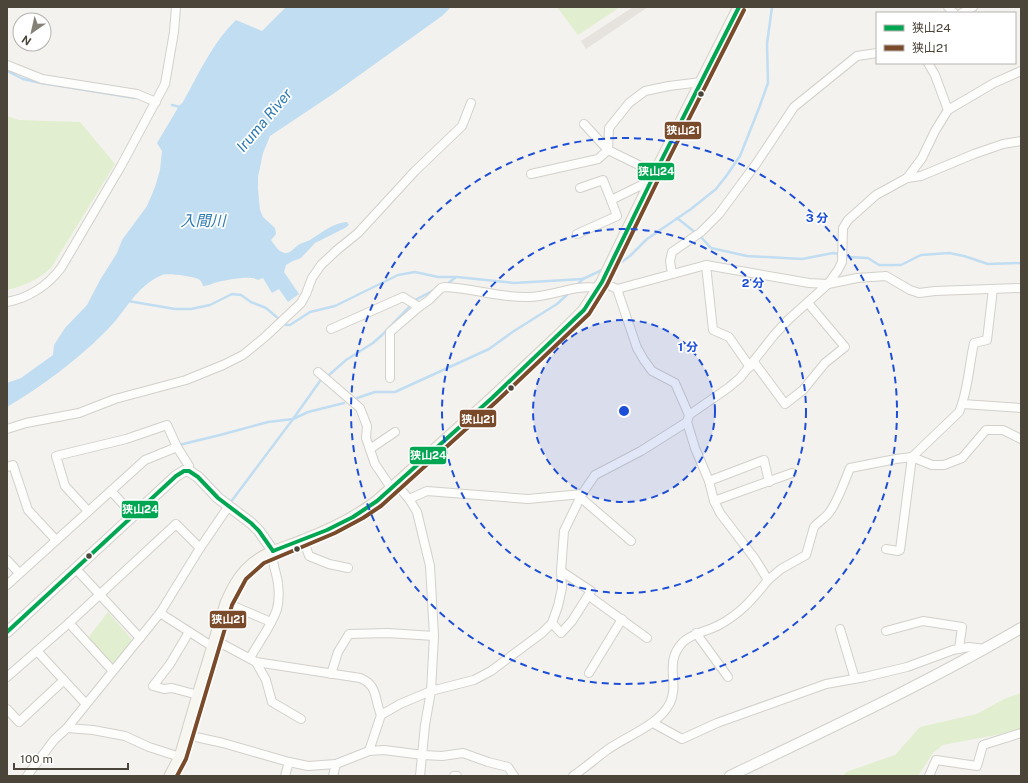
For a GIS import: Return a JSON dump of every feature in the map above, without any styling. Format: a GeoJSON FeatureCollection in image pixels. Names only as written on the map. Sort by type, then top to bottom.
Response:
{"type":"FeatureCollection","features":[{"type":"Feature","properties":{"kind":"main road"},"geometry":{"type":"LineString","coordinates":[[170,776],[180,757],[226,603],[241,575],[255,562],[273,551],[330,530],[363,512],[394,486],[560,334],[584,310],[600,285],[653,176],[739,7]]}},
{"type":"Feature","properties":{"kind":"street"},"geometry":{"type":"LineString","coordinates":[[7,302],[15,301],[32,293],[53,278],[61,268],[121,166],[165,84],[174,32],[176,7]]}},
{"type":"Feature","properties":{"kind":"street"},"geometry":{"type":"LineString","coordinates":[[964,12],[974,7]]}},
{"type":"Feature","properties":{"kind":"street"},"geometry":{"type":"LineString","coordinates":[[672,274],[670,261],[672,252],[701,232],[719,214],[756,164],[794,107],[857,56],[876,53]]}},
{"type":"Feature","properties":{"kind":"street"},"geometry":{"type":"LineString","coordinates":[[929,64],[935,75],[948,110]]}},
{"type":"Feature","properties":{"kind":"street"},"geometry":{"type":"LineString","coordinates":[[7,65],[42,79],[137,94],[156,102]]}},
{"type":"Feature","properties":{"kind":"street"},"geometry":{"type":"LineString","coordinates":[[907,178],[922,158],[935,131],[948,110],[994,83],[1021,71]]}},
{"type":"Feature","properties":{"kind":"street"},"geometry":{"type":"LineString","coordinates":[[531,174],[598,159],[608,150],[609,128],[628,103],[645,91],[701,82]]}},
{"type":"Feature","properties":{"kind":"street"},"geometry":{"type":"LineString","coordinates":[[7,429],[26,423],[79,413],[115,399],[186,380],[243,355],[301,303],[312,278],[321,265],[358,233],[415,171],[462,126],[471,103]]}},
{"type":"Feature","properties":{"kind":"street"},"geometry":{"type":"LineString","coordinates":[[584,124],[608,150],[653,176]]}},
{"type":"Feature","properties":{"kind":"street"},"geometry":{"type":"LineString","coordinates":[[380,715],[400,704],[431,691],[474,680],[491,671],[530,643],[552,623],[562,588],[560,571],[564,531],[581,496],[595,475],[641,451],[688,418],[740,378],[788,320],[828,284],[838,270],[842,262],[843,228],[848,220],[876,195],[907,178],[921,176],[1003,144],[1021,141]]}},
{"type":"Feature","properties":{"kind":"street"},"geometry":{"type":"LineString","coordinates":[[611,200],[653,176]]}},
{"type":"Feature","properties":{"kind":"street"},"geometry":{"type":"LineString","coordinates":[[577,234],[617,216],[603,180],[580,188]]}},
{"type":"Feature","properties":{"kind":"street"},"geometry":{"type":"LineString","coordinates":[[706,265],[714,330],[729,337],[785,404],[803,390],[825,363],[845,347],[808,303]]}},
{"type":"Feature","properties":{"kind":"street"},"geometry":{"type":"LineString","coordinates":[[390,378],[390,332],[429,300],[441,288],[445,287],[494,295],[529,297],[541,296],[600,285],[617,289],[706,265],[809,283],[828,284],[857,278],[886,276],[910,290],[920,292],[1021,288]]}},
{"type":"Feature","properties":{"kind":"street"},"geometry":{"type":"LineString","coordinates":[[617,289],[637,348],[652,371],[675,383],[688,418],[695,448],[709,481],[714,501],[720,513],[755,559],[768,580]]}},
{"type":"Feature","properties":{"kind":"street"},"geometry":{"type":"LineString","coordinates":[[886,549],[900,550],[912,457],[959,412],[963,404],[974,343],[987,340],[993,289]]}},
{"type":"Feature","properties":{"kind":"street"},"geometry":{"type":"LineString","coordinates":[[332,329],[403,297],[419,307]]}},
{"type":"Feature","properties":{"kind":"street"},"geometry":{"type":"LineString","coordinates":[[318,372],[360,408],[367,426],[366,438],[375,464],[394,486],[409,499],[417,512],[430,566],[434,636],[431,691],[425,725],[420,776]]}},
{"type":"Feature","properties":{"kind":"street"},"geometry":{"type":"LineString","coordinates":[[963,404],[1021,408]]}},
{"type":"Feature","properties":{"kind":"street"},"geometry":{"type":"LineString","coordinates":[[88,511],[65,486],[56,456],[126,439],[167,424],[176,448],[190,466],[189,471]]}},
{"type":"Feature","properties":{"kind":"street"},"geometry":{"type":"LineString","coordinates":[[573,776],[608,749],[653,723],[665,710],[671,701],[673,688],[672,671],[675,652],[684,642],[696,632],[717,626],[732,617],[751,602],[768,580],[781,569],[806,555],[816,523],[827,515],[832,509],[850,468],[912,457],[932,466],[944,465],[962,458],[986,430],[1003,430],[1021,439]]}},
{"type":"Feature","properties":{"kind":"street"},"geometry":{"type":"LineString","coordinates":[[370,448],[395,432]]}},
{"type":"Feature","properties":{"kind":"street"},"geometry":{"type":"LineString","coordinates":[[7,585],[145,460],[176,448]]}},
{"type":"Feature","properties":{"kind":"street"},"geometry":{"type":"LineString","coordinates":[[709,481],[764,460],[769,482]]}},
{"type":"Feature","properties":{"kind":"street"},"geometry":{"type":"LineString","coordinates":[[7,467],[13,465],[28,510],[56,540]]}},
{"type":"Feature","properties":{"kind":"street"},"geometry":{"type":"LineString","coordinates":[[8,629],[76,569],[176,476],[184,471],[189,471],[198,477],[228,507],[251,523],[259,531],[273,551],[271,560],[276,570],[279,600],[271,622],[253,660]]}},
{"type":"Feature","properties":{"kind":"street"},"geometry":{"type":"LineString","coordinates":[[714,501],[792,473]]}},
{"type":"Feature","properties":{"kind":"street"},"geometry":{"type":"LineString","coordinates":[[111,491],[134,516]]}},
{"type":"Feature","properties":{"kind":"street"},"geometry":{"type":"LineString","coordinates":[[409,499],[427,491],[528,499],[581,496],[631,541]]}},
{"type":"Feature","properties":{"kind":"street"},"geometry":{"type":"LineString","coordinates":[[27,776],[54,740],[67,728],[112,670],[160,613],[200,548],[228,507]]}},
{"type":"Feature","properties":{"kind":"street"},"geometry":{"type":"LineString","coordinates":[[7,677],[69,623],[176,524],[200,548]]}},
{"type":"Feature","properties":{"kind":"street"},"geometry":{"type":"LineString","coordinates":[[304,540],[309,556],[329,564],[348,568]]}},
{"type":"Feature","properties":{"kind":"street"},"geometry":{"type":"LineString","coordinates":[[7,560],[19,573]]}},
{"type":"Feature","properties":{"kind":"street"},"geometry":{"type":"LineString","coordinates":[[76,569],[140,638]]}},
{"type":"Feature","properties":{"kind":"street"},"geometry":{"type":"LineString","coordinates":[[552,623],[561,633],[572,621],[591,591],[560,571]]}},
{"type":"Feature","properties":{"kind":"street"},"geometry":{"type":"LineString","coordinates":[[589,596],[647,638]]}},
{"type":"Feature","properties":{"kind":"street"},"geometry":{"type":"LineString","coordinates":[[226,603],[271,622]]}},
{"type":"Feature","properties":{"kind":"street"},"geometry":{"type":"LineString","coordinates":[[160,613],[189,632],[253,660],[360,678],[368,681],[373,688],[380,715],[369,751]]}},
{"type":"Feature","properties":{"kind":"street"},"geometry":{"type":"LineString","coordinates":[[589,673],[622,619]]}},
{"type":"Feature","properties":{"kind":"street"},"geometry":{"type":"LineString","coordinates":[[886,631],[923,621],[962,627],[959,649]]}},
{"type":"Feature","properties":{"kind":"street"},"geometry":{"type":"LineString","coordinates":[[69,623],[112,670]]}},
{"type":"Feature","properties":{"kind":"street"},"geometry":{"type":"LineString","coordinates":[[730,776],[860,713],[985,649],[1021,628]]}},
{"type":"Feature","properties":{"kind":"street"},"geometry":{"type":"LineString","coordinates":[[840,629],[855,679]]}},
{"type":"Feature","properties":{"kind":"street"},"geometry":{"type":"LineString","coordinates":[[189,632],[170,664],[153,686],[164,689],[172,688],[198,695]]}},
{"type":"Feature","properties":{"kind":"street"},"geometry":{"type":"LineString","coordinates":[[696,632],[728,677]]}},
{"type":"Feature","properties":{"kind":"street"},"geometry":{"type":"LineString","coordinates":[[331,674],[338,652],[349,634],[388,633],[434,636]]}},
{"type":"Feature","properties":{"kind":"street"},"geometry":{"type":"LineString","coordinates":[[653,723],[682,739],[717,722],[826,684],[906,667],[953,650],[969,647],[985,649]]}},
{"type":"Feature","properties":{"kind":"street"},"geometry":{"type":"LineString","coordinates":[[37,651],[86,704]]}},
{"type":"Feature","properties":{"kind":"street"},"geometry":{"type":"LineString","coordinates":[[253,660],[266,680],[272,702],[301,719]]}},
{"type":"Feature","properties":{"kind":"street"},"geometry":{"type":"LineString","coordinates":[[7,709],[19,722],[64,680]]}},
{"type":"Feature","properties":{"kind":"street"},"geometry":{"type":"LineString","coordinates":[[67,728],[93,730],[125,736],[149,747],[180,757]]}},
{"type":"Feature","properties":{"kind":"street"},"geometry":{"type":"LineString","coordinates":[[929,776],[936,760],[977,766],[983,744],[1021,733]]}},
{"type":"Feature","properties":{"kind":"street"},"geometry":{"type":"LineString","coordinates":[[187,735],[308,766],[336,764],[369,751],[384,750],[442,756],[463,753],[508,767],[514,776]]}},
{"type":"Feature","properties":{"kind":"street"},"geometry":{"type":"LineString","coordinates":[[285,776],[289,762]]}},
{"type":"Feature","properties":{"kind":"street"},"geometry":{"type":"LineString","coordinates":[[333,776],[336,764]]}},
{"type":"Feature","properties":{"kind":"green space"},"geometry":{"type":"Polygon","coordinates":[[[557,7],[620,7],[578,35],[557,7]]]}},
{"type":"Feature","properties":{"kind":"green space"},"geometry":{"type":"Polygon","coordinates":[[[7,116],[19,120],[80,122],[115,164],[51,268],[30,282],[7,290],[7,116]]]}},
{"type":"Feature","properties":{"kind":"green space"},"geometry":{"type":"Polygon","coordinates":[[[108,612],[133,641],[113,666],[88,638],[108,612]]]}},
{"type":"Feature","properties":{"kind":"green space"},"geometry":{"type":"Polygon","coordinates":[[[1021,693],[1021,728],[1001,734],[943,745],[933,753],[918,776],[843,776],[846,772],[895,755],[920,727],[977,714],[1004,699],[1021,693]]]}},
{"type":"Feature","properties":{"kind":"shaded area"},"geometry":{"type":"Polygon","coordinates":[[[633,7],[648,7],[586,49],[581,41],[633,7]]]}},
{"type":"Feature","properties":{"kind":"water","name":"入間川"},"geometry":{"type":"Polygon","coordinates":[[[286,7],[451,7],[442,16],[333,94],[270,136],[263,153],[258,177],[258,189],[260,210],[263,217],[275,228],[276,234],[271,240],[277,248],[280,251],[289,253],[298,245],[310,240],[332,226],[347,222],[349,225],[315,243],[301,258],[286,265],[284,272],[299,294],[288,302],[279,289],[272,293],[263,278],[258,280],[250,278],[233,279],[203,286],[199,279],[179,275],[162,275],[144,286],[111,326],[82,354],[33,391],[7,407],[7,383],[21,378],[53,355],[54,345],[65,328],[87,305],[100,280],[117,253],[122,240],[147,206],[160,170],[162,151],[157,143],[179,106],[183,102],[213,48],[236,20],[262,31],[286,7]]]}},
{"type":"Feature","properties":{"kind":"waterway"},"geometry":{"type":"LineString","coordinates":[[613,268],[630,256],[647,239],[691,209],[716,189],[740,156],[768,83],[767,44],[772,7]]}},
{"type":"Feature","properties":{"kind":"waterway"},"geometry":{"type":"LineString","coordinates":[[7,71],[23,79],[41,83],[135,98]]}},
{"type":"Feature","properties":{"kind":"waterway"},"geometry":{"type":"LineString","coordinates":[[172,105],[180,107]]}},
{"type":"Feature","properties":{"kind":"waterway"},"geometry":{"type":"LineString","coordinates":[[677,218],[696,233]]}},
{"type":"Feature","properties":{"kind":"waterway"},"geometry":{"type":"LineString","coordinates":[[699,235],[711,248],[747,256],[802,259],[833,253],[839,254]]}},
{"type":"Feature","properties":{"kind":"waterway"},"geometry":{"type":"LineString","coordinates":[[848,257],[868,258],[879,265],[901,265],[921,255],[949,253],[988,264],[1021,263]]}},
{"type":"Feature","properties":{"kind":"waterway"},"geometry":{"type":"LineString","coordinates":[[577,285],[583,279],[602,270]]}},
{"type":"Feature","properties":{"kind":"waterway"},"geometry":{"type":"LineString","coordinates":[[128,301],[175,309],[191,309],[210,305],[232,294],[241,295],[251,302],[266,308],[286,325],[290,325],[310,312],[335,306],[398,275],[415,272],[438,277],[457,277],[514,283],[583,279]]}},
{"type":"Feature","properties":{"kind":"waterway"},"geometry":{"type":"LineString","coordinates":[[446,285],[456,277]]}},
{"type":"Feature","properties":{"kind":"waterway"},"geometry":{"type":"LineString","coordinates":[[414,301],[436,289]]}},
{"type":"Feature","properties":{"kind":"waterway"},"geometry":{"type":"LineString","coordinates":[[357,398],[375,392],[395,392],[489,349],[514,331],[557,304],[570,292]]}},
{"type":"Feature","properties":{"kind":"waterway"},"geometry":{"type":"LineString","coordinates":[[329,375],[346,360],[373,343],[411,305]]}},
{"type":"Feature","properties":{"kind":"waterway"},"geometry":{"type":"LineString","coordinates":[[230,503],[320,381]]}},
{"type":"Feature","properties":{"kind":"waterway"},"geometry":{"type":"LineString","coordinates":[[179,445],[268,422],[293,419],[308,412],[344,403]]}},
{"type":"Feature","properties":{"kind":"transit line","name":"狭山24"},"geometry":{"type":"LineString","coordinates":[[273,551],[327,530],[353,517],[377,501],[492,398],[584,310],[602,282],[739,7]]}},
{"type":"Feature","properties":{"kind":"transit line","name":"狭山21"},"geometry":{"type":"LineString","coordinates":[[177,776],[186,759],[232,605],[246,579],[264,563],[335,533],[363,518],[381,506],[496,402],[589,314],[607,285],[744,10]]}},
{"type":"Feature","properties":{"kind":"transit line","name":"狭山24"},"geometry":{"type":"LineString","coordinates":[[7,632],[176,476],[184,471],[189,471],[198,477],[218,498],[251,523],[259,531],[273,551]]}},
{"type":"Feature","properties":{"kind":"water label","name":"Iruma River"},"geometry":{"type":"Point","coordinates":[264,120]}}]}
